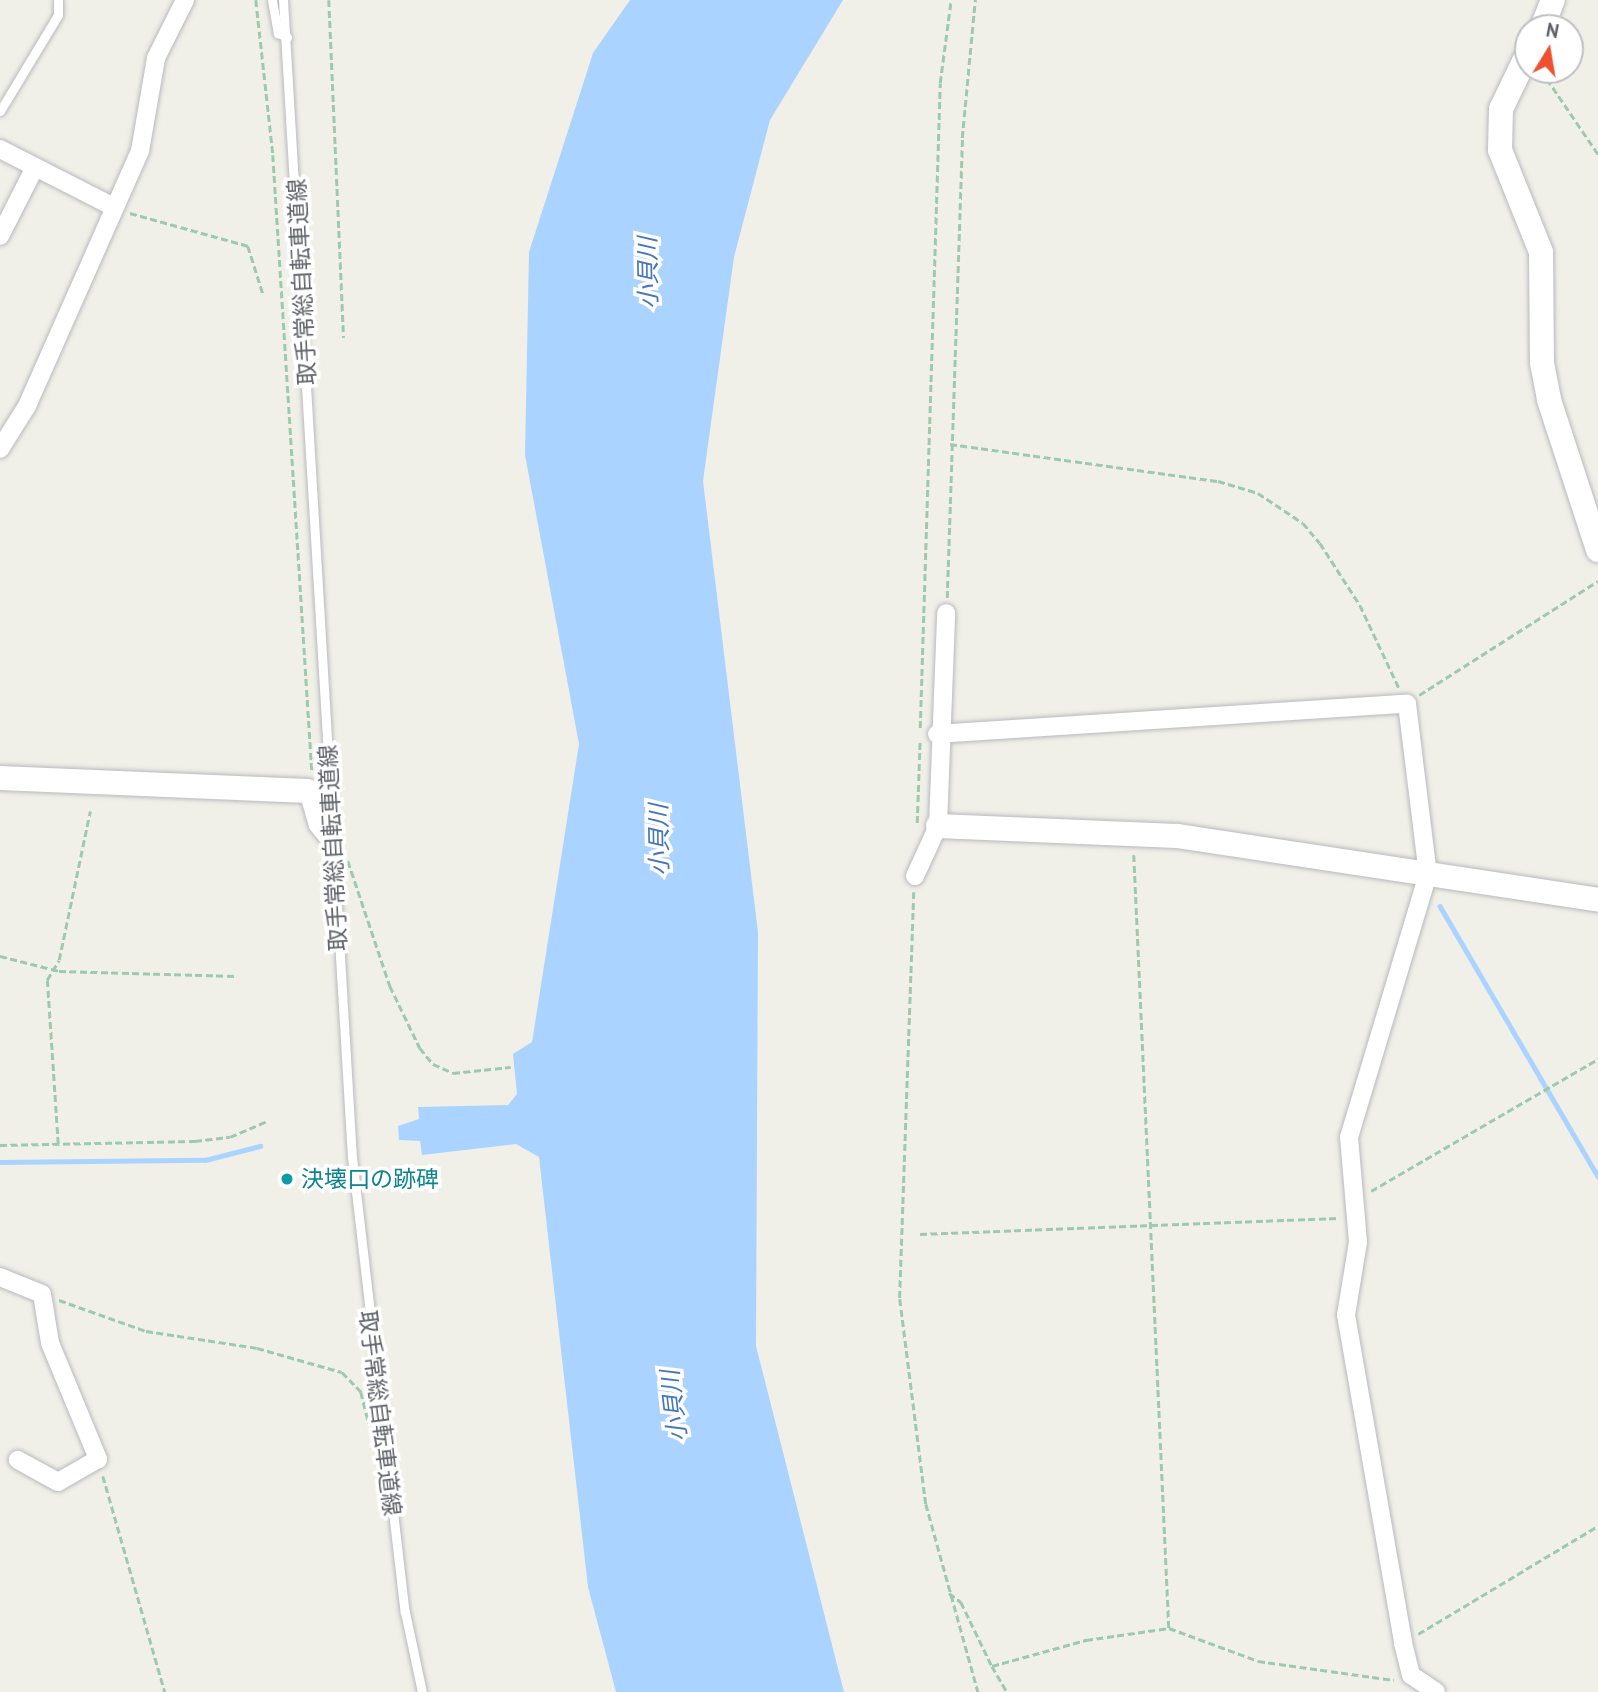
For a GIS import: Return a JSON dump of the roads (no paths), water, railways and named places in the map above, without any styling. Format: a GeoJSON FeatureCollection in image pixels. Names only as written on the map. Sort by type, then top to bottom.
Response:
{"type":"FeatureCollection","features":[{"type":"Feature","properties":{"kind":"street"},"geometry":{"type":"LineString","coordinates":[[0,449],[27,406],[112,206],[140,151],[156,58],[185,0]]}},
{"type":"Feature","properties":{"kind":"street"},"geometry":{"type":"LineString","coordinates":[[1514,82],[1501,109],[1500,150],[1541,252],[1542,363],[1549,400],[1598,550]]}},
{"type":"Feature","properties":{"kind":"street"},"geometry":{"type":"LineString","coordinates":[[0,149],[34,169],[112,206]]}},
{"type":"Feature","properties":{"kind":"street"},"geometry":{"type":"LineString","coordinates":[[0,236],[34,169]]}},
{"type":"Feature","properties":{"kind":"street"},"geometry":{"type":"LineString","coordinates":[[915,876],[938,826],[937,734],[946,613]]}},
{"type":"Feature","properties":{"kind":"street"},"geometry":{"type":"LineString","coordinates":[[937,734],[1407,704],[1428,874],[1349,1137],[1353,1210],[1358,1242],[1346,1315],[1403,1643],[1411,1675],[1436,1692]]}},
{"type":"Feature","properties":{"kind":"street"},"geometry":{"type":"LineString","coordinates":[[0,778],[309,791],[318,825],[332,842]]}},
{"type":"Feature","properties":{"kind":"street"},"geometry":{"type":"LineString","coordinates":[[938,826],[1133,832],[1598,900]]}},
{"type":"Feature","properties":{"kind":"street"},"geometry":{"type":"LineString","coordinates":[[0,1277],[42,1294],[50,1343],[98,1459],[58,1482],[18,1461]]}},
{"type":"Feature","properties":{"kind":"lane"},"geometry":{"type":"LineString","coordinates":[[0,110],[58,15],[58,0]]}},
{"type":"Feature","properties":{"kind":"lane"},"geometry":{"type":"LineString","coordinates":[[272,0],[278,33],[287,37]]}},
{"type":"Feature","properties":{"kind":"lane","name":"取手常総自転車道線"},"geometry":{"type":"LineString","coordinates":[[283,0],[332,842],[366,1314],[405,1612],[422,1692]]}},
{"type":"Feature","properties":{"kind":"water","name":"小貝川"},"geometry":{"type":"Polygon","coordinates":[[[630,0],[843,0],[770,120],[734,257],[703,481],[758,932],[756,1346],[844,1692],[616,1692],[588,1587],[539,1157],[516,1144],[422,1155],[420,1141],[399,1140],[398,1126],[419,1119],[418,1107],[508,1105],[517,1094],[513,1054],[532,1042],[579,744],[525,455],[529,252],[593,53],[630,0]]]}},
{"type":"Feature","properties":{"kind":"waterway"},"geometry":{"type":"LineString","coordinates":[[1440,906],[1598,1176]]}},
{"type":"Feature","properties":{"kind":"waterway"},"geometry":{"type":"LineString","coordinates":[[0,1162],[205,1160],[260,1146]]}},
{"type":"Feature","properties":{"kind":"place","name":"決壊口の跡碑"},"geometry":{"type":"Point","coordinates":[287,1179]}}]}
